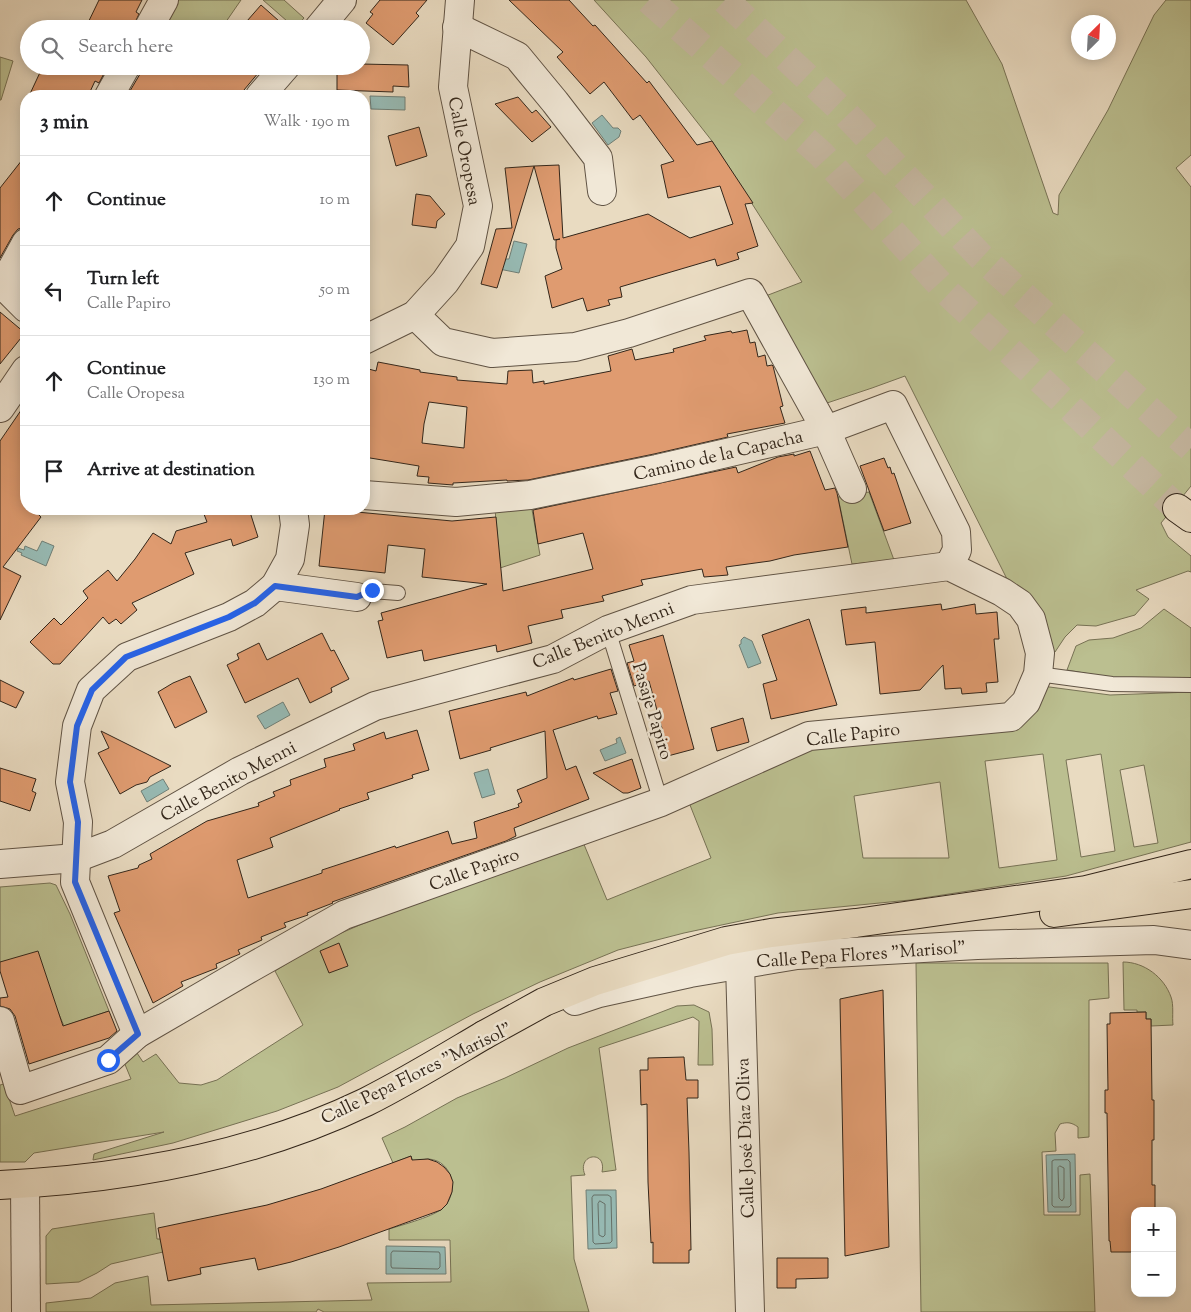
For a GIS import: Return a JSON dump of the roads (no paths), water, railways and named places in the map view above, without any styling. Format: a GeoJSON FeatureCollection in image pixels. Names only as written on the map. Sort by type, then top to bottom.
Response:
{"type":"FeatureCollection","features":[{"type":"Feature","properties":{"kind":"main road"},"geometry":{"type":"LineString","coordinates":[[733,952],[771,933],[856,924],[1086,890],[1191,864]]}},
{"type":"Feature","properties":{"kind":"main road"},"geometry":{"type":"LineString","coordinates":[[733,952],[1088,909],[1191,894]]}},
{"type":"Feature","properties":{"kind":"main road","name":"Calle Pepa Flores \"Marisol\""},"geometry":{"type":"LineString","coordinates":[[12,1185],[95,1178],[180,1164],[248,1148],[306,1128],[366,1102],[544,1002],[595,981],[733,952]]}},
{"type":"Feature","properties":{"kind":"street"},"geometry":{"type":"LineString","coordinates":[[153,20],[164,0]]}},
{"type":"Feature","properties":{"kind":"street"},"geometry":{"type":"LineString","coordinates":[[325,20],[342,0]]}},
{"type":"Feature","properties":{"kind":"street","name":"Calle Oropesa"},"geometry":{"type":"LineString","coordinates":[[370,337],[415,314],[446,282],[470,246],[478,206],[453,87],[460,0]]}},
{"type":"Feature","properties":{"kind":"street"},"geometry":{"type":"LineString","coordinates":[[457,27],[517,56],[556,102],[598,158],[602,191]]}},
{"type":"Feature","properties":{"kind":"street"},"geometry":{"type":"LineString","coordinates":[[113,90],[121,75]]}},
{"type":"Feature","properties":{"kind":"street"},"geometry":{"type":"LineString","coordinates":[[265,90],[278,75]]}},
{"type":"Feature","properties":{"kind":"street"},"geometry":{"type":"LineString","coordinates":[[20,255],[3,285],[20,302]]}},
{"type":"Feature","properties":{"kind":"street"},"geometry":{"type":"LineString","coordinates":[[415,314],[443,342],[492,353],[575,347],[629,333],[750,292],[826,430],[852,489]]}},
{"type":"Feature","properties":{"kind":"street"},"geometry":{"type":"LineString","coordinates":[[0,408],[20,379]]}},
{"type":"Feature","properties":{"kind":"street","name":"Camino de la Capacha"},"geometry":{"type":"LineString","coordinates":[[370,495],[456,502],[530,495],[657,469],[826,430],[894,405],[956,532],[957,550],[949,566]]}},
{"type":"Feature","properties":{"kind":"street"},"geometry":{"type":"LineString","coordinates":[[138,1034],[75,882],[78,822],[70,782],[77,726],[92,690],[126,657],[229,617],[255,603],[275,586],[290,559],[295,525],[294,515]]}},
{"type":"Feature","properties":{"kind":"street"},"geometry":{"type":"LineString","coordinates":[[949,566],[1002,592],[1020,604],[1032,619],[1040,653],[1038,674]]}},
{"type":"Feature","properties":{"kind":"street","name":"Calle Benito Menni"},"geometry":{"type":"LineString","coordinates":[[0,864],[76,858],[113,844],[240,771],[375,706],[553,658],[608,630],[692,600],[949,566]]}},
{"type":"Feature","properties":{"kind":"street"},"geometry":{"type":"LineString","coordinates":[[275,586],[357,597]]}},
{"type":"Feature","properties":{"kind":"street","name":"Calle Papiro"},"geometry":{"type":"LineString","coordinates":[[0,1021],[20,1090],[108,1060],[138,1034],[344,915],[661,802],[809,736],[1011,717],[1026,702],[1038,674]]}},
{"type":"Feature","properties":{"kind":"street","name":"Calle Pepa Flores \"Marisol\""},"geometry":{"type":"LineString","coordinates":[[733,952],[796,955],[977,945],[1154,940],[1191,945]]}},
{"type":"Feature","properties":{"kind":"street","name":"Calle José Díaz Oliva"},"geometry":{"type":"LineString","coordinates":[[733,952],[750,1312]]}},
{"type":"Feature","properties":{"kind":"street"},"geometry":{"type":"LineString","coordinates":[[12,1185],[26,1312]]}},
{"type":"Feature","properties":{"kind":"lane"},"geometry":{"type":"LineString","coordinates":[[357,597],[372,590],[398,594]]}},
{"type":"Feature","properties":{"kind":"lane","name":"Pasaje Papiro"},"geometry":{"type":"LineString","coordinates":[[608,630],[661,802]]}},
{"type":"Feature","properties":{"kind":"lane"},"geometry":{"type":"LineString","coordinates":[[1038,674],[1112,684],[1191,685]]}},
{"type":"Feature","properties":{"kind":"water"},"geometry":{"type":"Polygon","coordinates":[[[370,96],[405,97],[405,110],[371,109],[370,96]]]}},
{"type":"Feature","properties":{"kind":"water"},"geometry":{"type":"Polygon","coordinates":[[[602,115],[613,128],[618,128],[621,131],[619,137],[608,145],[592,123],[602,115]]]}},
{"type":"Feature","properties":{"kind":"water"},"geometry":{"type":"Polygon","coordinates":[[[514,241],[527,244],[519,273],[494,268],[496,259],[509,259],[514,241]]]}},
{"type":"Feature","properties":{"kind":"water"},"geometry":{"type":"Polygon","coordinates":[[[42,541],[54,546],[46,566],[21,555],[22,553],[17,551],[18,548],[24,550],[25,546],[37,551],[42,541]]]}},
{"type":"Feature","properties":{"kind":"water"},"geometry":{"type":"Polygon","coordinates":[[[744,637],[752,641],[761,663],[748,668],[739,645],[744,637]]]}},
{"type":"Feature","properties":{"kind":"water"},"geometry":{"type":"Polygon","coordinates":[[[283,702],[290,715],[265,729],[257,716],[283,702]]]}},
{"type":"Feature","properties":{"kind":"water"},"geometry":{"type":"Polygon","coordinates":[[[620,737],[626,753],[605,761],[600,750],[617,743],[616,739],[620,737]]]}},
{"type":"Feature","properties":{"kind":"water"},"geometry":{"type":"Polygon","coordinates":[[[488,769],[495,794],[482,798],[474,773],[488,769]]]}},
{"type":"Feature","properties":{"kind":"water"},"geometry":{"type":"Polygon","coordinates":[[[163,779],[169,789],[147,802],[141,791],[163,779]]]}},
{"type":"Feature","properties":{"kind":"water"},"geometry":{"type":"Polygon","coordinates":[[[1075,1154],[1076,1212],[1048,1212],[1046,1155],[1075,1154]]]}},
{"type":"Feature","properties":{"kind":"water"},"geometry":{"type":"Polygon","coordinates":[[[586,1190],[616,1190],[617,1248],[588,1249],[586,1190]]]}},
{"type":"Feature","properties":{"kind":"water"},"geometry":{"type":"Polygon","coordinates":[[[386,1246],[445,1247],[446,1274],[386,1274],[386,1246]]]}},
{"type":"Feature","properties":{"kind":"tunnel"},"geometry":{"type":"LineString","coordinates":[[649,0],[821,154],[948,293],[1177,508]]}},
{"type":"Feature","properties":{"kind":"tunnel"},"geometry":{"type":"LineString","coordinates":[[725,0],[845,113],[981,257],[1191,448]]}}]}
